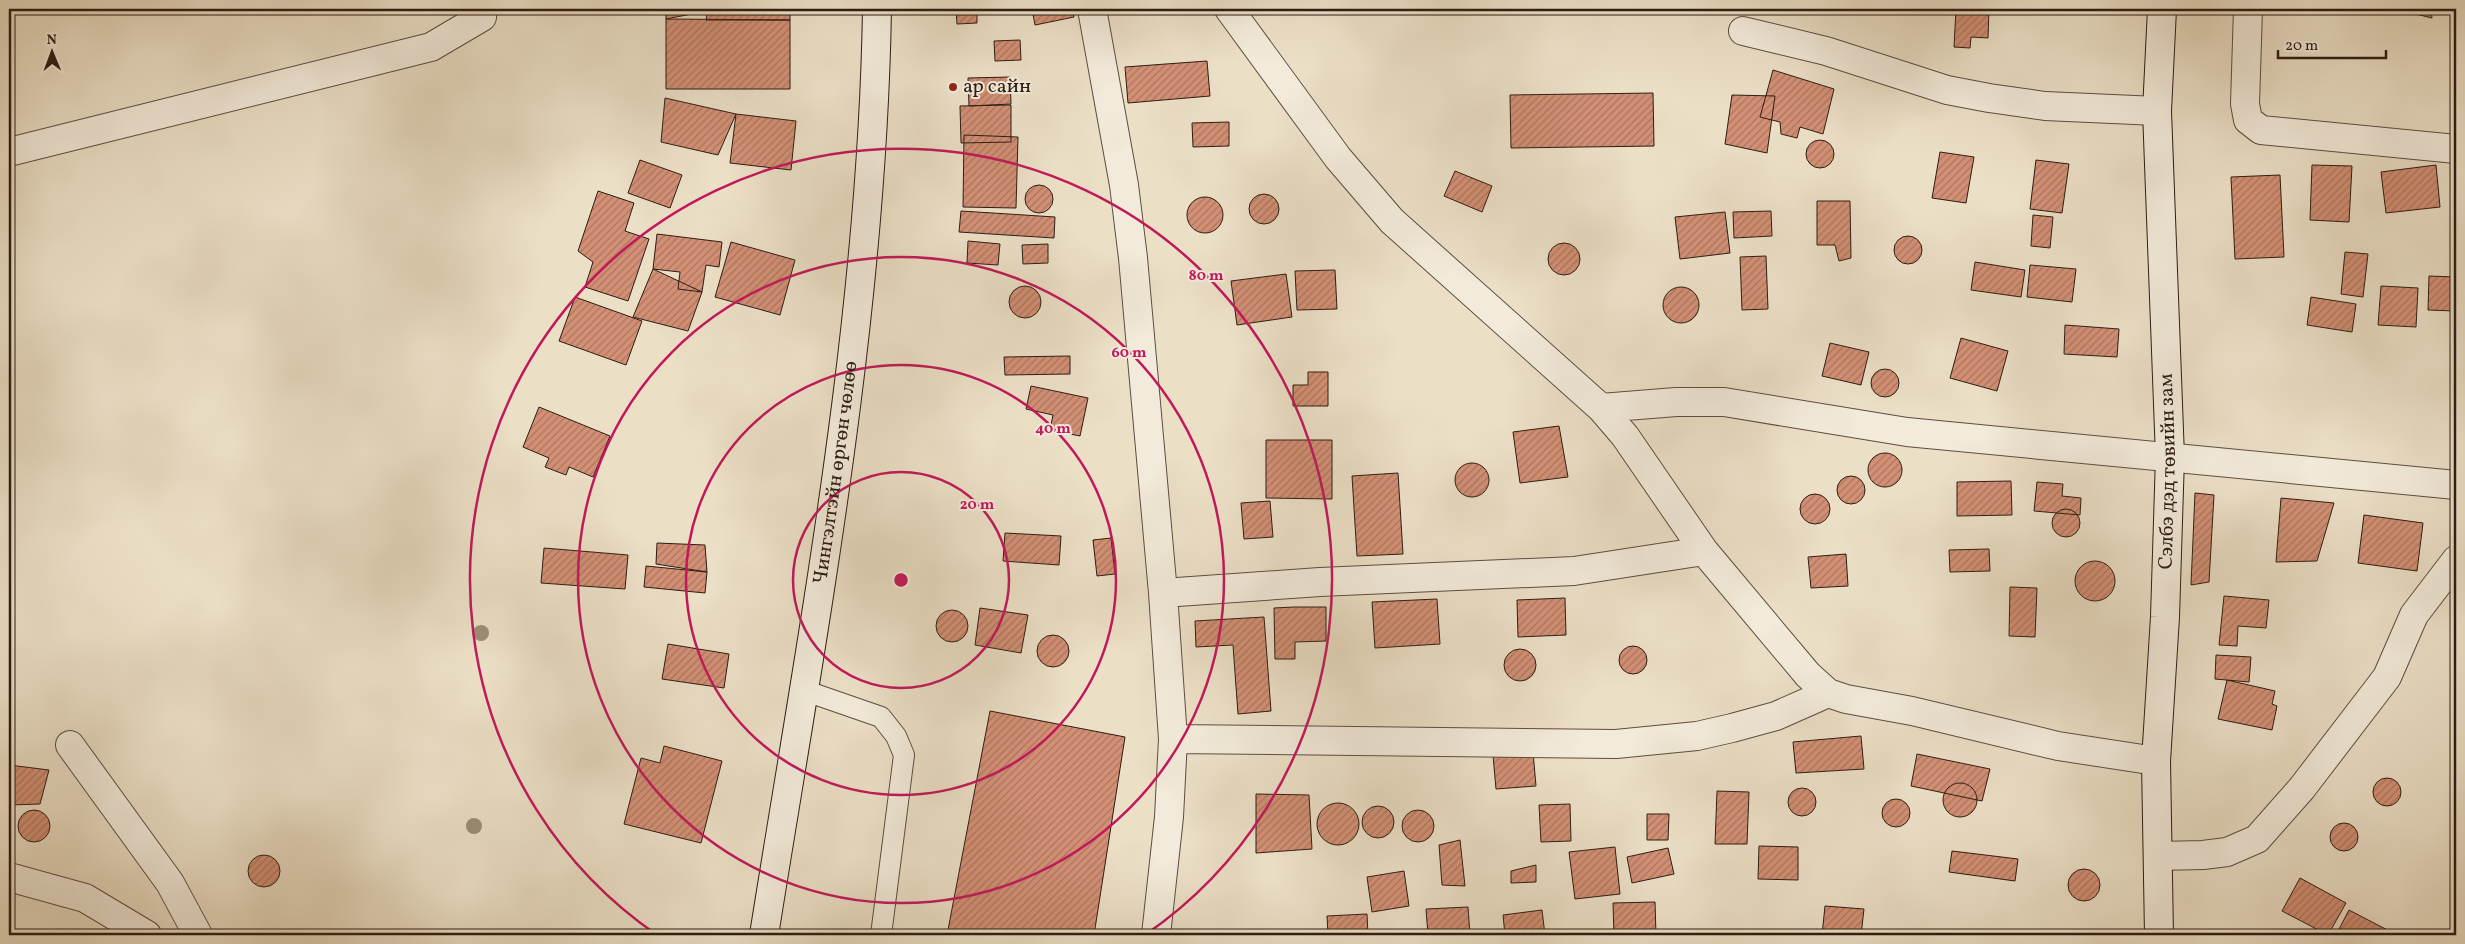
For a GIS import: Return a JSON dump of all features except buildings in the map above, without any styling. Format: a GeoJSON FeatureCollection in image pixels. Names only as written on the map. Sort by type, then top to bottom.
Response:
{"type":"FeatureCollection","features":[{"type":"Feature","properties":{"kind":"street"},"geometry":{"type":"LineString","coordinates":[[9,152],[431,46],[482,18],[483,9]]}},
{"type":"Feature","properties":{"kind":"street","name":"Чингэлтэйн өргөн чөлөө"},"geometry":{"type":"LineString","coordinates":[[764,935],[803,690],[856,327],[870,183],[878,9]]}},
{"type":"Feature","properties":{"kind":"street"},"geometry":{"type":"LineString","coordinates":[[1092,9],[1124,185],[1133,258],[1163,593],[1173,739],[1169,817],[1156,935]]}},
{"type":"Feature","properties":{"kind":"street"},"geometry":{"type":"LineString","coordinates":[[1229,9],[1338,158],[1392,221],[1601,408],[1625,436],[1704,552],[1808,676],[1828,693],[1846,699],[1912,711],[2058,746],[2156,761]]}},
{"type":"Feature","properties":{"kind":"street","name":"Сэлбэ дэд төвийн зам"},"geometry":{"type":"LineString","coordinates":[[2160,935],[2156,761],[2165,616],[2170,457],[2158,111],[2162,9]]}},
{"type":"Feature","properties":{"kind":"street"},"geometry":{"type":"LineString","coordinates":[[2248,9],[2245,104],[2248,120],[2261,130],[2456,149]]}},
{"type":"Feature","properties":{"kind":"street"},"geometry":{"type":"LineString","coordinates":[[1743,31],[1826,51],[1947,90],[2045,106],[2158,111]]}},
{"type":"Feature","properties":{"kind":"street"},"geometry":{"type":"LineString","coordinates":[[1601,408],[1676,402],[1724,402],[1907,432],[2456,485]]}},
{"type":"Feature","properties":{"kind":"street"},"geometry":{"type":"LineString","coordinates":[[1163,593],[1320,582],[1574,571],[1704,552]]}},
{"type":"Feature","properties":{"kind":"street"},"geometry":{"type":"LineString","coordinates":[[2158,856],[2203,856],[2227,852],[2257,839],[2302,788],[2387,677],[2414,615],[2456,560]]}},
{"type":"Feature","properties":{"kind":"street"},"geometry":{"type":"LineString","coordinates":[[1173,739],[1616,744],[1697,736],[1732,728],[1776,716],[1828,693]]}},
{"type":"Feature","properties":{"kind":"street"},"geometry":{"type":"LineString","coordinates":[[70,745],[170,883],[198,935]]}},
{"type":"Feature","properties":{"kind":"street"},"geometry":{"type":"LineString","coordinates":[[9,877],[85,898],[147,935]]}},
{"type":"Feature","properties":{"kind":"lane"},"geometry":{"type":"LineString","coordinates":[[803,690],[880,717],[896,736],[904,755],[881,935]]}},
{"type":"Feature","properties":{"kind":"place","name":"ар сайн"},"geometry":{"type":"Point","coordinates":[953,87]}}]}
